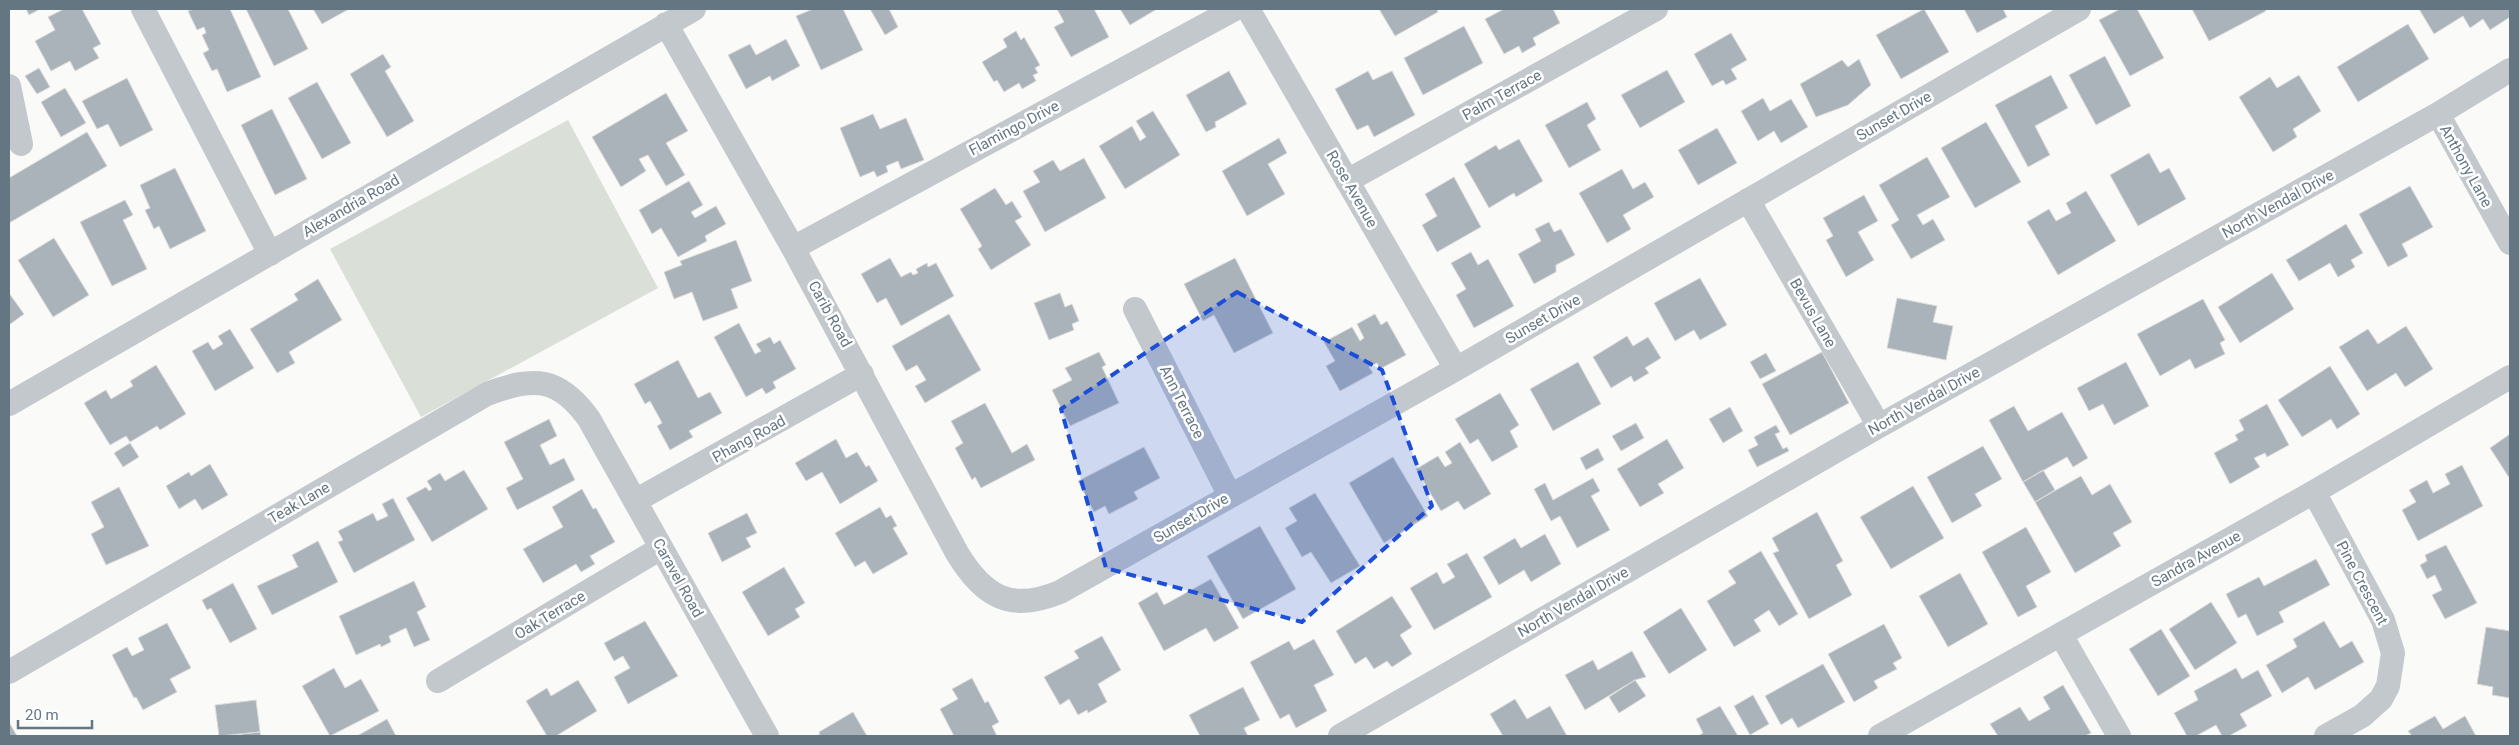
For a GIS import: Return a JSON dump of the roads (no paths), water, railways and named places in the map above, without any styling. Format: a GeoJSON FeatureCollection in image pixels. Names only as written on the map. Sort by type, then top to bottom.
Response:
{"type":"FeatureCollection","features":[{"type":"Feature","properties":{"kind":"street"},"geometry":{"type":"LineString","coordinates":[[144,9],[270,254]]}},
{"type":"Feature","properties":{"kind":"street","name":"Alexandria Road"},"geometry":{"type":"LineString","coordinates":[[9,404],[694,9]]}},
{"type":"Feature","properties":{"kind":"street","name":"Flamingo Drive"},"geometry":{"type":"LineString","coordinates":[[793,248],[1235,9]]}},
{"type":"Feature","properties":{"kind":"street","name":"Rose Avenue"},"geometry":{"type":"LineString","coordinates":[[1248,9],[1456,369]]}},
{"type":"Feature","properties":{"kind":"street","name":"Palm Terrace"},"geometry":{"type":"LineString","coordinates":[[1347,181],[1656,9]]}},
{"type":"Feature","properties":{"kind":"street","name":"Sunset Drive"},"geometry":{"type":"LineString","coordinates":[[999,598],[1026,602],[1060,592],[1456,369],[2079,9]]}},
{"type":"Feature","properties":{"kind":"street","name":"Carib Road"},"geometry":{"type":"LineString","coordinates":[[666,24],[793,248],[960,558],[980,584],[999,598]]}},
{"type":"Feature","properties":{"kind":"street","name":"North Vendal Drive"},"geometry":{"type":"LineString","coordinates":[[1340,736],[1879,426],[2438,114],[2510,70]]}},
{"type":"Feature","properties":{"kind":"street"},"geometry":{"type":"LineString","coordinates":[[9,86],[21,144]]}},
{"type":"Feature","properties":{"kind":"street","name":"Anthony Lane"},"geometry":{"type":"LineString","coordinates":[[2438,114],[2510,243]]}},
{"type":"Feature","properties":{"kind":"street","name":"Bevus Lane"},"geometry":{"type":"LineString","coordinates":[[1748,200],[1879,426]]}},
{"type":"Feature","properties":{"kind":"street","name":"Ann Terrace"},"geometry":{"type":"LineString","coordinates":[[1134,309],[1230,496]]}},
{"type":"Feature","properties":{"kind":"street","name":"Phang Road"},"geometry":{"type":"LineString","coordinates":[[635,501],[862,374]]}},
{"type":"Feature","properties":{"kind":"street","name":"Sandra Avenue"},"geometry":{"type":"LineString","coordinates":[[1880,736],[2314,492],[2510,376]]}},
{"type":"Feature","properties":{"kind":"street","name":"Teak Lane"},"geometry":{"type":"LineString","coordinates":[[9,672],[487,394],[525,382],[560,388],[575,399],[589,419]]}},
{"type":"Feature","properties":{"kind":"street","name":"Caravel Road"},"geometry":{"type":"LineString","coordinates":[[589,419],[767,736]]}},
{"type":"Feature","properties":{"kind":"street","name":"Pine Crescent"},"geometry":{"type":"LineString","coordinates":[[2314,492],[2383,620],[2393,653],[2388,686],[2381,699],[2362,716],[2326,736]]}},
{"type":"Feature","properties":{"kind":"street","name":"Oak Terrace"},"geometry":{"type":"LineString","coordinates":[[438,682],[661,548]]}},
{"type":"Feature","properties":{"kind":"street"},"geometry":{"type":"LineString","coordinates":[[2061,635],[2119,736]]}}]}
